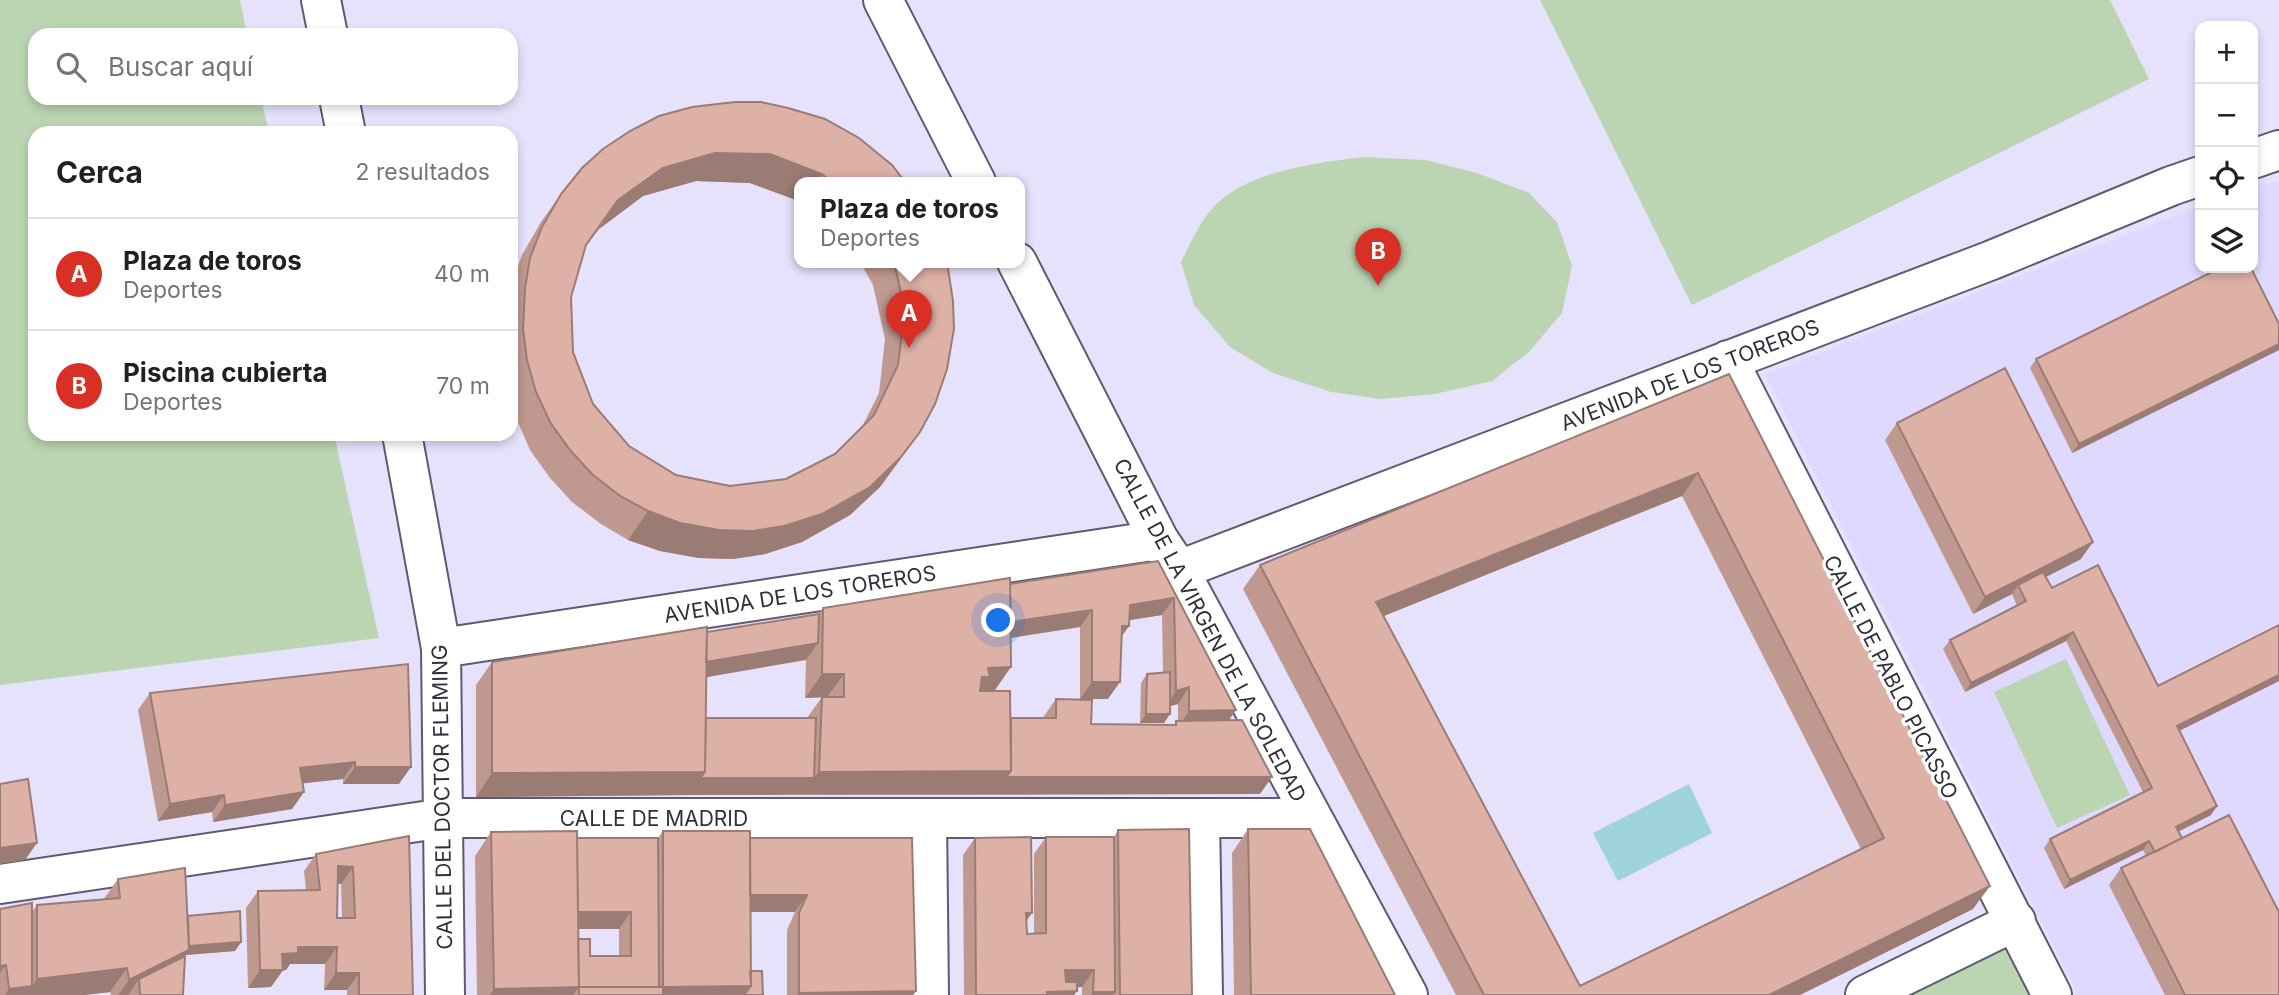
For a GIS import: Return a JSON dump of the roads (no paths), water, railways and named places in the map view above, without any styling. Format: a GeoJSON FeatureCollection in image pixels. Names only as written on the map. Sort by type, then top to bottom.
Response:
{"type":"FeatureCollection","features":[{"type":"Feature","properties":{"kind":"street"},"geometry":{"type":"LineString","coordinates":[[321,0],[327,28]]}},
{"type":"Feature","properties":{"kind":"street"},"geometry":{"type":"LineString","coordinates":[[883,0],[973,177]]}},
{"type":"Feature","properties":{"kind":"street"},"geometry":{"type":"LineString","coordinates":[[341,105],[345,126]]}},
{"type":"Feature","properties":{"kind":"street"},"geometry":{"type":"LineString","coordinates":[[2258,157],[2279,150]]}},
{"type":"Feature","properties":{"kind":"street","name":"AVENIDA DE LOS TOREROS"},"geometry":{"type":"LineString","coordinates":[[441,648],[1169,555],[1728,360],[1992,260],[2195,178]]}},
{"type":"Feature","properties":{"kind":"street","name":"CALLE DE LA VIRGEN DE LA SOLEDAD"},"geometry":{"type":"LineString","coordinates":[[1020,268],[1169,555],[1408,995]]}},
{"type":"Feature","properties":{"kind":"street","name":"CALLE DE PABLO PICASSO"},"geometry":{"type":"LineString","coordinates":[[1728,360],[2052,995]]}},
{"type":"Feature","properties":{"kind":"street","name":"CALLE DEL DOCTOR FLEMING"},"geometry":{"type":"LineString","coordinates":[[403,441],[441,648],[445,995]]}},
{"type":"Feature","properties":{"kind":"street","name":"CALLE DE MADRID"},"geometry":{"type":"LineString","coordinates":[[0,884],[444,818],[1312,818]]}},
{"type":"Feature","properties":{"kind":"street"},"geometry":{"type":"LineString","coordinates":[[927,818],[929,995]]}},
{"type":"Feature","properties":{"kind":"street"},"geometry":{"type":"LineString","coordinates":[[1200,818],[1203,995]]}},
{"type":"Feature","properties":{"kind":"street"},"geometry":{"type":"LineString","coordinates":[[1864,995],[2016,921]]}},
{"type":"Feature","properties":{"kind":"place","name":"Piscina cubierta"},"geometry":{"type":"Point","coordinates":[1378,286]}},
{"type":"Feature","properties":{"kind":"place","name":"Plaza de toros"},"geometry":{"type":"Point","coordinates":[909,348]}}]}
